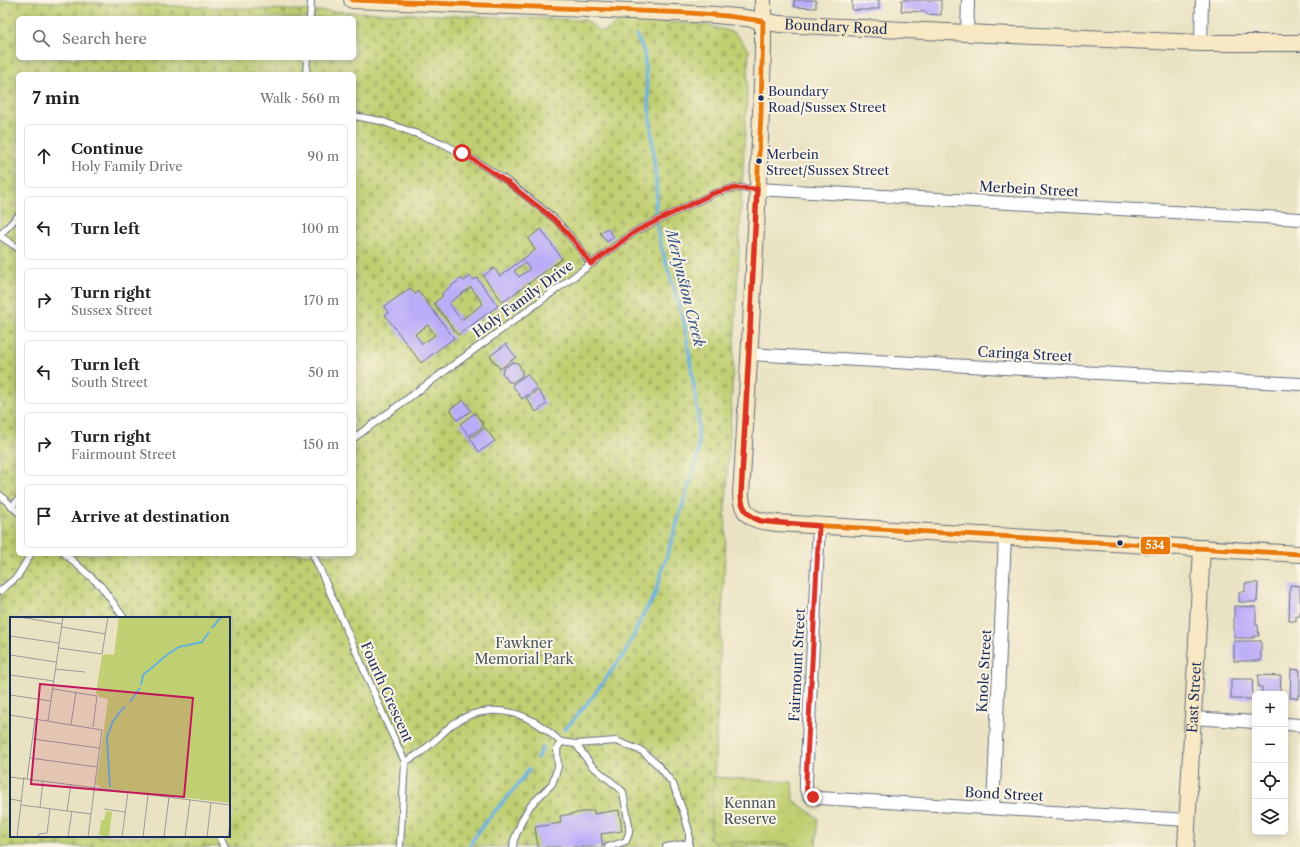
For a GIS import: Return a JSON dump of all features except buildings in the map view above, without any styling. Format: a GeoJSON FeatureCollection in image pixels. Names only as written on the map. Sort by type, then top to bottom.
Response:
{"type":"FeatureCollection","features":[{"type":"Feature","properties":{"kind":"street","name":"Boundary Road"},"geometry":{"type":"LineString","coordinates":[[352,0],[476,2],[716,15],[746,18],[779,24],[967,33],[1201,43],[1300,43]]}},
{"type":"Feature","properties":{"kind":"street"},"geometry":{"type":"LineString","coordinates":[[763,0],[763,47],[757,189],[741,495],[741,503],[745,511],[760,521],[819,526],[1300,554]]}},
{"type":"Feature","properties":{"kind":"street"},"geometry":{"type":"LineString","coordinates":[[967,33],[968,0]]}},
{"type":"Feature","properties":{"kind":"street"},"geometry":{"type":"LineString","coordinates":[[1201,43],[1202,0]]}},
{"type":"Feature","properties":{"kind":"street","name":"Boundary Road"},"geometry":{"type":"LineString","coordinates":[[1201,43],[1300,52]]}},
{"type":"Feature","properties":{"kind":"street","name":"Merbein Street"},"geometry":{"type":"LineString","coordinates":[[757,189],[1300,219]]}},
{"type":"Feature","properties":{"kind":"street","name":"Caringa Street"},"geometry":{"type":"LineString","coordinates":[[749,354],[1300,384]]}},
{"type":"Feature","properties":{"kind":"street","name":"Fairmount Street"},"geometry":{"type":"LineString","coordinates":[[819,526],[806,780],[807,793],[819,798]]}},
{"type":"Feature","properties":{"kind":"street","name":"Knole Street"},"geometry":{"type":"LineString","coordinates":[[993,808],[1005,536]]}},
{"type":"Feature","properties":{"kind":"street","name":"East Street"},"geometry":{"type":"LineString","coordinates":[[1186,847],[1202,548]]}},
{"type":"Feature","properties":{"kind":"street"},"geometry":{"type":"LineString","coordinates":[[1193,718],[1252,722]]}},
{"type":"Feature","properties":{"kind":"street"},"geometry":{"type":"LineString","coordinates":[[1288,724],[1300,724]]}},
{"type":"Feature","properties":{"kind":"street","name":"Bond Street"},"geometry":{"type":"LineString","coordinates":[[819,798],[1188,820]]}},
{"type":"Feature","properties":{"kind":"lane"},"geometry":{"type":"LineString","coordinates":[[310,16],[311,0]]}},
{"type":"Feature","properties":{"kind":"lane"},"geometry":{"type":"LineString","coordinates":[[306,72],[307,60]]}},
{"type":"Feature","properties":{"kind":"lane","name":"Holy Family Drive"},"geometry":{"type":"LineString","coordinates":[[356,116],[381,121],[442,143],[474,160],[507,182],[554,219],[574,241],[591,264],[356,437]]}},
{"type":"Feature","properties":{"kind":"lane"},"geometry":{"type":"LineString","coordinates":[[591,264],[648,224],[714,193],[737,188],[757,189]]}},
{"type":"Feature","properties":{"kind":"lane"},"geometry":{"type":"LineString","coordinates":[[16,218],[0,236],[16,247]]}},
{"type":"Feature","properties":{"kind":"lane"},"geometry":{"type":"LineString","coordinates":[[0,496],[16,510]]}},
{"type":"Feature","properties":{"kind":"lane"},"geometry":{"type":"LineString","coordinates":[[12,506],[16,502]]}},
{"type":"Feature","properties":{"kind":"lane"},"geometry":{"type":"LineString","coordinates":[[0,591],[17,577],[29,556]]}},
{"type":"Feature","properties":{"kind":"lane"},"geometry":{"type":"LineString","coordinates":[[67,556],[101,586],[123,617]]}},
{"type":"Feature","properties":{"kind":"lane","name":"Fourth Crescent"},"geometry":{"type":"LineString","coordinates":[[314,556],[385,720],[405,762],[400,847]]}},
{"type":"Feature","properties":{"kind":"lane"},"geometry":{"type":"LineString","coordinates":[[405,762],[421,752],[454,724],[470,716],[488,711],[498,710],[510,712],[530,719],[561,742],[576,744],[616,740],[642,751],[659,766],[673,784],[684,814],[688,831],[689,845],[666,847]]}},
{"type":"Feature","properties":{"kind":"lane"},"geometry":{"type":"LineString","coordinates":[[513,847],[514,840],[522,820],[530,806],[552,784],[558,767],[556,749],[561,742]]}},
{"type":"Feature","properties":{"kind":"lane"},"geometry":{"type":"LineString","coordinates":[[576,744],[591,765],[623,792],[630,833],[626,841],[608,847]]}},
{"type":"Feature","properties":{"kind":"lane"},"geometry":{"type":"LineString","coordinates":[[220,837],[225,847]]}},
{"type":"Feature","properties":{"kind":"green space","name":"Fawkner Memorial Park"},"geometry":{"type":"Polygon","coordinates":[[[0,0],[585,20],[600,31],[606,31],[621,20],[698,24],[735,33],[749,50],[725,506],[726,535],[710,840],[789,844],[789,847],[0,847],[0,0]]]}},
{"type":"Feature","properties":{"kind":"green space","name":"Kennan Reserve"},"geometry":{"type":"Polygon","coordinates":[[[714,777],[792,782],[793,800],[818,818],[816,847],[789,847],[789,844],[710,841],[714,777]]]}},
{"type":"Feature","properties":{"kind":"waterway","name":"Merlynston Creek"},"geometry":{"type":"LineString","coordinates":[[564,729],[570,724],[593,696],[626,651],[643,615],[654,597],[698,454],[698,414],[685,326],[659,239],[655,214],[657,192],[644,52],[636,35]]}},
{"type":"Feature","properties":{"kind":"waterway","name":"Merlynston Creek"},"geometry":{"type":"LineString","coordinates":[[537,758],[543,747]]}},
{"type":"Feature","properties":{"kind":"waterway","name":"Merlynston Creek"},"geometry":{"type":"LineString","coordinates":[[470,847],[478,831],[529,769]]}},
{"type":"Feature","properties":{"kind":"transit line","name":"534"},"geometry":{"type":"LineString","coordinates":[[352,0],[690,13],[763,21]]}},
{"type":"Feature","properties":{"kind":"transit line","name":"534"},"geometry":{"type":"LineString","coordinates":[[763,21],[761,114],[741,495],[745,509],[752,517],[762,521],[776,523],[1300,554]]}},
{"type":"Feature","properties":{"kind":"place","name":"Boundary Road/Sussex Street"},"geometry":{"type":"Point","coordinates":[761,98]}},
{"type":"Feature","properties":{"kind":"place","name":"Merbein Street/Sussex Street"},"geometry":{"type":"Point","coordinates":[759,161]}},
{"type":"Feature","properties":{"kind":"route"},"geometry":{"type":"LineString","coordinates":[[462,153],[507,182],[554,219],[574,241],[591,264],[648,224],[714,193],[737,188],[757,189],[741,503],[745,511],[760,521],[819,526],[806,780],[807,793],[813,797]]}}]}
